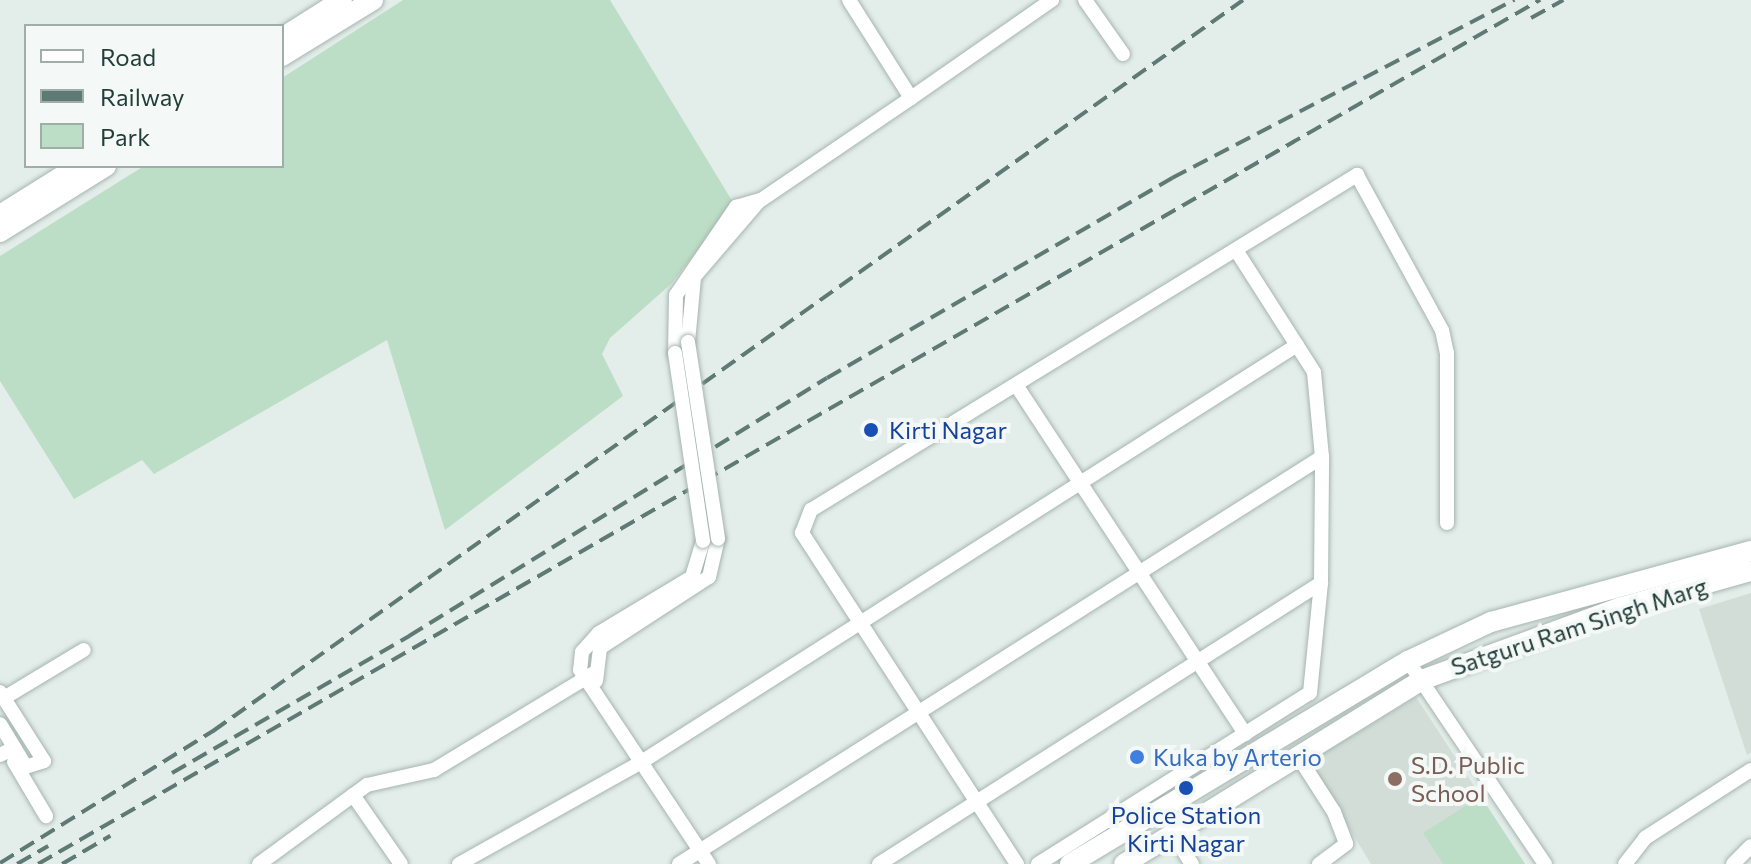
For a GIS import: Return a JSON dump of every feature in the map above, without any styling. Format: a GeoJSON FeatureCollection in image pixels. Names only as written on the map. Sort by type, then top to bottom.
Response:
{"type":"FeatureCollection","features":[{"type":"Feature","properties":{"kind":"main road"},"geometry":{"type":"LineString","coordinates":[[284,37],[342,0]]}},
{"type":"Feature","properties":{"kind":"main road"},"geometry":{"type":"LineString","coordinates":[[284,55],[373,0]]}},
{"type":"Feature","properties":{"kind":"main road"},"geometry":{"type":"LineString","coordinates":[[0,215],[75,168]]}},
{"type":"Feature","properties":{"kind":"main road"},"geometry":{"type":"LineString","coordinates":[[0,232],[103,168]]}},
{"type":"Feature","properties":{"kind":"main road","name":"Satguru Ram Singh Marg"},"geometry":{"type":"LineString","coordinates":[[1070,864],[1408,661],[1491,622],[1751,551]]}},
{"type":"Feature","properties":{"kind":"main road","name":"Satguru Ram Singh Marg"},"geometry":{"type":"LineString","coordinates":[[1124,864],[1422,680],[1619,608],[1751,571]]}},
{"type":"Feature","properties":{"kind":"street"},"geometry":{"type":"LineString","coordinates":[[849,0],[911,98]]}},
{"type":"Feature","properties":{"kind":"street"},"geometry":{"type":"LineString","coordinates":[[259,864],[353,795],[383,778],[434,770],[590,675],[600,648],[709,577],[710,540],[688,342],[694,277],[761,200],[1052,0]]}},
{"type":"Feature","properties":{"kind":"street"},"geometry":{"type":"LineString","coordinates":[[1085,0],[1123,54]]}},
{"type":"Feature","properties":{"kind":"street"},"geometry":{"type":"LineString","coordinates":[[1017,864],[862,619],[802,533],[811,510],[1018,388],[1238,253],[1357,175],[1442,330],[1447,353],[1447,523]]}},
{"type":"Feature","properties":{"kind":"street"},"geometry":{"type":"LineString","coordinates":[[710,540],[675,353],[676,295],[684,276],[736,207],[761,200]]}},
{"type":"Feature","properties":{"kind":"street"},"geometry":{"type":"LineString","coordinates":[[1038,864],[1310,693],[1321,583],[1322,457],[1314,372],[1238,253]]}},
{"type":"Feature","properties":{"kind":"street"},"geometry":{"type":"LineString","coordinates":[[459,864],[643,761],[1297,345]]}},
{"type":"Feature","properties":{"kind":"street"},"geometry":{"type":"LineString","coordinates":[[1018,388],[1081,481],[1193,663],[1245,734]]}},
{"type":"Feature","properties":{"kind":"street"},"geometry":{"type":"LineString","coordinates":[[679,864],[1322,457]]}},
{"type":"Feature","properties":{"kind":"street"},"geometry":{"type":"LineString","coordinates":[[879,864],[1321,583]]}},
{"type":"Feature","properties":{"kind":"street"},"geometry":{"type":"LineString","coordinates":[[7,751],[28,768],[44,761],[2,695],[84,650]]}},
{"type":"Feature","properties":{"kind":"street"},"geometry":{"type":"LineString","coordinates":[[1408,661],[1545,864]]}},
{"type":"Feature","properties":{"kind":"street"},"geometry":{"type":"LineString","coordinates":[[590,675],[709,864]]}},
{"type":"Feature","properties":{"kind":"street"},"geometry":{"type":"LineString","coordinates":[[0,724],[7,751],[46,816]]}},
{"type":"Feature","properties":{"kind":"street"},"geometry":{"type":"LineString","coordinates":[[1298,756],[1334,812],[1346,844],[1319,864]]}},
{"type":"Feature","properties":{"kind":"street"},"geometry":{"type":"LineString","coordinates":[[1625,864],[1645,838],[1751,770]]}},
{"type":"Feature","properties":{"kind":"street"},"geometry":{"type":"LineString","coordinates":[[353,795],[401,864]]}},
{"type":"Feature","properties":{"kind":"street"},"geometry":{"type":"LineString","coordinates":[[1173,834],[1192,864]]}},
{"type":"Feature","properties":{"kind":"shaded area"},"geometry":{"type":"Polygon","coordinates":[[[1751,593],[1751,753],[1747,755],[1699,609],[1751,593]]]}},
{"type":"Feature","properties":{"kind":"shaded area","name":"S.D. Public School"},"geometry":{"type":"Polygon","coordinates":[[[1416,697],[1525,864],[1371,864],[1309,762],[1416,697]]]}},
{"type":"Feature","properties":{"kind":"green space"},"geometry":{"type":"Polygon","coordinates":[[[403,0],[610,0],[734,204],[671,284],[610,338],[602,354],[623,396],[445,530],[387,340],[154,474],[142,460],[74,499],[0,381],[0,256],[141,168],[284,168],[284,77],[403,0]]]}},
{"type":"Feature","properties":{"kind":"green space"},"geometry":{"type":"Polygon","coordinates":[[[1481,796],[1525,864],[1443,864],[1423,833],[1481,796]]]}},
{"type":"Feature","properties":{"kind":"railway"},"geometry":{"type":"LineString","coordinates":[[0,863],[213,731],[1243,0]]}},
{"type":"Feature","properties":{"kind":"railway"},"geometry":{"type":"LineString","coordinates":[[172,773],[409,636],[827,378],[1172,178],[1514,0]]}},
{"type":"Feature","properties":{"kind":"railway"},"geometry":{"type":"LineString","coordinates":[[38,864],[1540,0]]}},
{"type":"Feature","properties":{"kind":"railway"},"geometry":{"type":"LineString","coordinates":[[1531,18],[1563,0]]}},
{"type":"Feature","properties":{"kind":"railway"},"geometry":{"type":"LineString","coordinates":[[62,864],[110,836]]}},
{"type":"Feature","properties":{"kind":"railway"},"geometry":{"type":"LineString","coordinates":[[17,864],[48,846]]}},
{"type":"Feature","properties":{"kind":"place","name":"Kirti Nagar"},"geometry":{"type":"Point","coordinates":[871,430]}},
{"type":"Feature","properties":{"kind":"place","name":"Kuka by Arterio"},"geometry":{"type":"Point","coordinates":[1137,757]}},
{"type":"Feature","properties":{"kind":"place","name":"S.D. Public School"},"geometry":{"type":"Point","coordinates":[1395,779]}},
{"type":"Feature","properties":{"kind":"place","name":"Police Station Kirti Nagar"},"geometry":{"type":"Point","coordinates":[1186,788]}}]}
